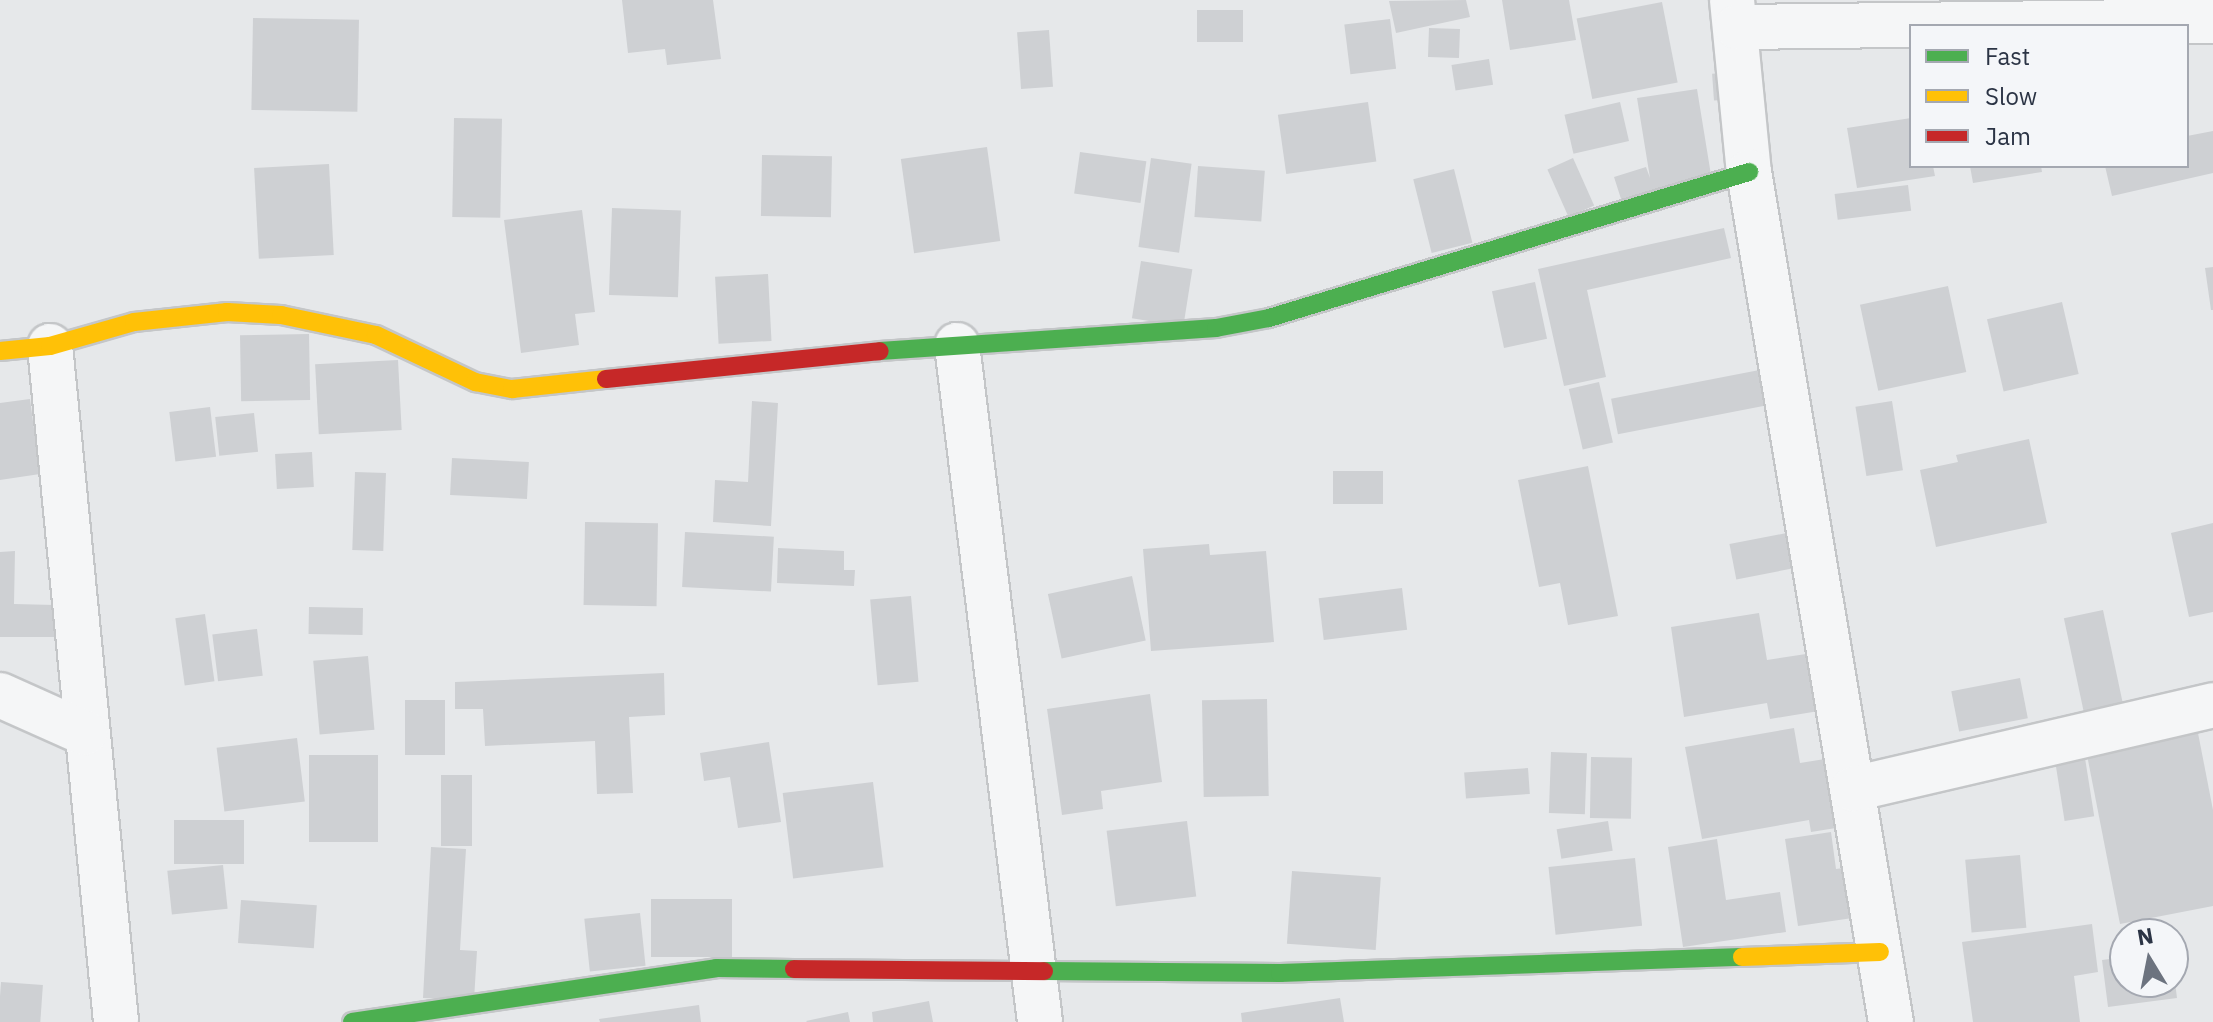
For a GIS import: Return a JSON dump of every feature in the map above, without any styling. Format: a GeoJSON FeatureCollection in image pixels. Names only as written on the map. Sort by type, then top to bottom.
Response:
{"type":"FeatureCollection","features":[{"type":"Feature","properties":{"kind":"street"},"geometry":{"type":"LineString","coordinates":[[1891,1022],[1749,172],[1735,13],[2213,21]]}},
{"type":"Feature","properties":{"kind":"street"},"geometry":{"type":"LineString","coordinates":[[0,351],[50,346],[134,322],[227,312],[281,315],[376,335],[475,382],[512,389],[957,345],[1216,328],[1269,318],[1749,172]]}},
{"type":"Feature","properties":{"kind":"street"},"geometry":{"type":"LineString","coordinates":[[957,345],[1040,1022]]}},
{"type":"Feature","properties":{"kind":"street"},"geometry":{"type":"LineString","coordinates":[[50,346],[85,733],[116,1022]]}},
{"type":"Feature","properties":{"kind":"street"},"geometry":{"type":"LineString","coordinates":[[0,695],[85,733]]}},
{"type":"Feature","properties":{"kind":"street"},"geometry":{"type":"LineString","coordinates":[[1853,789],[2213,705]]}},
{"type":"Feature","properties":{"kind":"street"},"geometry":{"type":"LineString","coordinates":[[352,1022],[716,968],[1280,973],[1880,952]]}},
{"type":"Feature","properties":{"kind":"building"},"geometry":{"type":"Polygon","coordinates":[[[622,0],[713,0],[721,59],[667,65],[665,49],[628,53],[622,0]]]}},
{"type":"Feature","properties":{"kind":"building"},"geometry":{"type":"Polygon","coordinates":[[[1466,0],[1470,17],[1396,33],[1389,1],[1466,0]]]}},
{"type":"Feature","properties":{"kind":"building"},"geometry":{"type":"Polygon","coordinates":[[[1502,0],[1569,0],[1576,40],[1510,50],[1502,0]]]}},
{"type":"Feature","properties":{"kind":"building"},"geometry":{"type":"Polygon","coordinates":[[[1662,2],[1678,82],[1592,99],[1577,19],[1662,2]]]}},
{"type":"Feature","properties":{"kind":"building"},"geometry":{"type":"Polygon","coordinates":[[[1197,10],[1243,10],[1243,42],[1197,42],[1197,10]]]}},
{"type":"Feature","properties":{"kind":"building"},"geometry":{"type":"Polygon","coordinates":[[[253,18],[359,20],[357,112],[251,110],[253,18]]]}},
{"type":"Feature","properties":{"kind":"building"},"geometry":{"type":"Polygon","coordinates":[[[1390,19],[1396,69],[1350,74],[1344,25],[1390,19]]]}},
{"type":"Feature","properties":{"kind":"building"},"geometry":{"type":"Polygon","coordinates":[[[1429,28],[1460,29],[1459,58],[1428,57],[1429,28]]]}},
{"type":"Feature","properties":{"kind":"building"},"geometry":{"type":"Polygon","coordinates":[[[1049,30],[1053,87],[1021,89],[1017,32],[1049,30]]]}},
{"type":"Feature","properties":{"kind":"building"},"geometry":{"type":"Polygon","coordinates":[[[1489,59],[1493,85],[1456,91],[1451,65],[1489,59]]]}},
{"type":"Feature","properties":{"kind":"building"},"geometry":{"type":"Polygon","coordinates":[[[1750,71],[1752,98],[1714,101],[1712,74],[1750,71]]]}},
{"type":"Feature","properties":{"kind":"building"},"geometry":{"type":"Polygon","coordinates":[[[1697,89],[1711,175],[1622,202],[1614,177],[1646,167],[1650,178],[1637,98],[1697,89]]]}},
{"type":"Feature","properties":{"kind":"building"},"geometry":{"type":"Polygon","coordinates":[[[1368,102],[1376,161],[1286,174],[1278,115],[1368,102]]]}},
{"type":"Feature","properties":{"kind":"building"},"geometry":{"type":"Polygon","coordinates":[[[1620,102],[1629,141],[1573,154],[1564,115],[1620,102]]]}},
{"type":"Feature","properties":{"kind":"building"},"geometry":{"type":"Polygon","coordinates":[[[454,118],[502,119],[500,218],[452,217],[454,118]]]}},
{"type":"Feature","properties":{"kind":"building"},"geometry":{"type":"Polygon","coordinates":[[[1909,118],[1909,168],[1933,168],[1935,176],[1857,188],[1847,128],[1909,118]]]}},
{"type":"Feature","properties":{"kind":"building"},"geometry":{"type":"Polygon","coordinates":[[[2213,131],[2213,173],[2112,196],[2105,168],[2189,168],[2189,136],[2213,131]]]}},
{"type":"Feature","properties":{"kind":"building"},"geometry":{"type":"Polygon","coordinates":[[[987,147],[1000,241],[914,253],[901,159],[987,147]]]}},
{"type":"Feature","properties":{"kind":"building"},"geometry":{"type":"Polygon","coordinates":[[[1080,152],[1146,161],[1141,203],[1074,194],[1080,152]]]}},
{"type":"Feature","properties":{"kind":"building"},"geometry":{"type":"Polygon","coordinates":[[[762,155],[832,156],[831,217],[761,216],[762,155]]]}},
{"type":"Feature","properties":{"kind":"building"},"geometry":{"type":"Polygon","coordinates":[[[1151,158],[1192,164],[1179,253],[1138,247],[1151,158]]]}},
{"type":"Feature","properties":{"kind":"building"},"geometry":{"type":"Polygon","coordinates":[[[1573,158],[1594,206],[1569,217],[1547,169],[1573,158]]]}},
{"type":"Feature","properties":{"kind":"building"},"geometry":{"type":"Polygon","coordinates":[[[329,164],[334,255],[259,259],[254,168],[329,164]]]}},
{"type":"Feature","properties":{"kind":"building"},"geometry":{"type":"Polygon","coordinates":[[[1198,166],[1265,171],[1261,222],[1194,217],[1198,166]]]}},
{"type":"Feature","properties":{"kind":"building"},"geometry":{"type":"Polygon","coordinates":[[[1970,168],[2041,168],[2042,172],[1973,183],[1970,168]]]}},
{"type":"Feature","properties":{"kind":"building"},"geometry":{"type":"Polygon","coordinates":[[[1454,169],[1472,243],[1432,253],[1413,179],[1454,169]]]}},
{"type":"Feature","properties":{"kind":"building"},"geometry":{"type":"Polygon","coordinates":[[[1908,185],[1911,211],[1838,220],[1835,194],[1908,185]]]}},
{"type":"Feature","properties":{"kind":"building"},"geometry":{"type":"Polygon","coordinates":[[[612,208],[681,210],[678,297],[609,295],[612,208]]]}},
{"type":"Feature","properties":{"kind":"building"},"geometry":{"type":"Polygon","coordinates":[[[582,210],[595,312],[575,314],[579,345],[521,353],[504,220],[582,210]]]}},
{"type":"Feature","properties":{"kind":"building"},"geometry":{"type":"Polygon","coordinates":[[[1724,228],[1731,258],[1587,290],[1606,377],[1564,386],[1538,269],[1724,228]]]}},
{"type":"Feature","properties":{"kind":"building"},"geometry":{"type":"Polygon","coordinates":[[[1141,261],[1192,269],[1183,326],[1132,318],[1141,261]]]}},
{"type":"Feature","properties":{"kind":"building"},"geometry":{"type":"Polygon","coordinates":[[[2213,267],[2213,310],[2211,310],[2205,268],[2213,267]]]}},
{"type":"Feature","properties":{"kind":"building"},"geometry":{"type":"Polygon","coordinates":[[[768,274],[772,341],[719,344],[715,277],[768,274]]]}},
{"type":"Feature","properties":{"kind":"building"},"geometry":{"type":"Polygon","coordinates":[[[1535,282],[1547,339],[1504,348],[1492,291],[1535,282]]]}},
{"type":"Feature","properties":{"kind":"building"},"geometry":{"type":"Polygon","coordinates":[[[1948,286],[1966,372],[1878,391],[1860,305],[1948,286]]]}},
{"type":"Feature","properties":{"kind":"building"},"geometry":{"type":"Polygon","coordinates":[[[2062,302],[2079,374],[2004,391],[1987,319],[2062,302]]]}},
{"type":"Feature","properties":{"kind":"building"},"geometry":{"type":"Polygon","coordinates":[[[309,334],[310,400],[241,401],[240,335],[309,334]]]}},
{"type":"Feature","properties":{"kind":"building"},"geometry":{"type":"Polygon","coordinates":[[[398,360],[402,430],[319,434],[315,364],[398,360]]]}},
{"type":"Feature","properties":{"kind":"building"},"geometry":{"type":"Polygon","coordinates":[[[1775,367],[1782,402],[1618,434],[1611,399],[1775,367]]]}},
{"type":"Feature","properties":{"kind":"building"},"geometry":{"type":"Polygon","coordinates":[[[1599,382],[1613,442],[1583,449],[1569,389],[1599,382]]]}},
{"type":"Feature","properties":{"kind":"building"},"geometry":{"type":"Polygon","coordinates":[[[30,399],[40,474],[0,480],[0,403],[30,399]]]}},
{"type":"Feature","properties":{"kind":"building"},"geometry":{"type":"Polygon","coordinates":[[[752,401],[778,403],[771,526],[713,522],[715,480],[748,482],[752,401]]]}},
{"type":"Feature","properties":{"kind":"building"},"geometry":{"type":"Polygon","coordinates":[[[1892,401],[1903,470],[1866,476],[1855,407],[1892,401]]]}},
{"type":"Feature","properties":{"kind":"building"},"geometry":{"type":"Polygon","coordinates":[[[210,407],[216,457],[175,462],[169,412],[210,407]]]}},
{"type":"Feature","properties":{"kind":"building"},"geometry":{"type":"Polygon","coordinates":[[[254,413],[258,452],[219,456],[215,417],[254,413]]]}},
{"type":"Feature","properties":{"kind":"building"},"geometry":{"type":"Polygon","coordinates":[[[2029,439],[2047,523],[1936,547],[1920,470],[1958,462],[1956,455],[2029,439]]]}},
{"type":"Feature","properties":{"kind":"building"},"geometry":{"type":"Polygon","coordinates":[[[312,452],[314,487],[277,489],[275,454],[312,452]]]}},
{"type":"Feature","properties":{"kind":"building"},"geometry":{"type":"Polygon","coordinates":[[[452,458],[529,462],[527,499],[450,495],[452,458]]]}},
{"type":"Feature","properties":{"kind":"building"},"geometry":{"type":"Polygon","coordinates":[[[1588,466],[1618,616],[1568,625],[1560,583],[1539,587],[1518,480],[1588,466]]]}},
{"type":"Feature","properties":{"kind":"building"},"geometry":{"type":"Polygon","coordinates":[[[1333,471],[1383,471],[1383,504],[1333,504],[1333,471]]]}},
{"type":"Feature","properties":{"kind":"building"},"geometry":{"type":"Polygon","coordinates":[[[355,472],[386,473],[383,551],[352,550],[355,472]]]}},
{"type":"Feature","properties":{"kind":"building"},"geometry":{"type":"Polygon","coordinates":[[[585,522],[658,523],[657,606],[584,605],[585,522]]]}},
{"type":"Feature","properties":{"kind":"building"},"geometry":{"type":"Polygon","coordinates":[[[2213,523],[2213,612],[2189,617],[2171,533],[2213,523]]]}},
{"type":"Feature","properties":{"kind":"building"},"geometry":{"type":"Polygon","coordinates":[[[1807,529],[1814,564],[1736,579],[1729,544],[1807,529]]]}},
{"type":"Feature","properties":{"kind":"building"},"geometry":{"type":"Polygon","coordinates":[[[685,532],[774,537],[771,592],[682,587],[685,532]]]}},
{"type":"Feature","properties":{"kind":"building"},"geometry":{"type":"Polygon","coordinates":[[[1209,544],[1210,555],[1266,551],[1274,642],[1151,651],[1143,549],[1209,544]]]}},
{"type":"Feature","properties":{"kind":"building"},"geometry":{"type":"Polygon","coordinates":[[[778,548],[844,551],[844,570],[855,570],[854,586],[777,583],[778,548]]]}},
{"type":"Feature","properties":{"kind":"building"},"geometry":{"type":"Polygon","coordinates":[[[15,551],[14,604],[55,605],[55,637],[0,637],[0,552],[15,551]]]}},
{"type":"Feature","properties":{"kind":"building"},"geometry":{"type":"Polygon","coordinates":[[[1132,576],[1146,641],[1062,658],[1048,594],[1132,576]]]}},
{"type":"Feature","properties":{"kind":"building"},"geometry":{"type":"Polygon","coordinates":[[[1402,588],[1407,630],[1324,640],[1319,598],[1402,588]]]}},
{"type":"Feature","properties":{"kind":"building"},"geometry":{"type":"Polygon","coordinates":[[[911,596],[918,682],[878,685],[870,600],[911,596]]]}},
{"type":"Feature","properties":{"kind":"building"},"geometry":{"type":"Polygon","coordinates":[[[309,607],[363,608],[363,635],[309,634],[309,607]]]}},
{"type":"Feature","properties":{"kind":"building"},"geometry":{"type":"Polygon","coordinates":[[[2103,610],[2123,703],[2084,711],[2064,618],[2103,610]]]}},
{"type":"Feature","properties":{"kind":"building"},"geometry":{"type":"Polygon","coordinates":[[[1759,613],[1767,660],[1839,649],[1849,706],[1770,719],[1767,703],[1684,717],[1671,627],[1759,613]]]}},
{"type":"Feature","properties":{"kind":"building"},"geometry":{"type":"Polygon","coordinates":[[[205,614],[214,681],[185,686],[175,618],[205,614]]]}},
{"type":"Feature","properties":{"kind":"building"},"geometry":{"type":"Polygon","coordinates":[[[257,629],[263,676],[218,681],[212,634],[257,629]]]}},
{"type":"Feature","properties":{"kind":"building"},"geometry":{"type":"Polygon","coordinates":[[[368,656],[374,730],[320,735],[313,661],[368,656]]]}},
{"type":"Feature","properties":{"kind":"building"},"geometry":{"type":"Polygon","coordinates":[[[664,673],[665,715],[629,717],[633,793],[597,794],[595,741],[485,746],[483,709],[455,709],[455,682],[664,673]]]}},
{"type":"Feature","properties":{"kind":"building"},"geometry":{"type":"Polygon","coordinates":[[[2020,678],[2028,718],[1959,732],[1951,691],[2020,678]]]}},
{"type":"Feature","properties":{"kind":"building"},"geometry":{"type":"Polygon","coordinates":[[[1150,694],[1162,782],[1101,791],[1103,809],[1062,815],[1047,709],[1150,694]]]}},
{"type":"Feature","properties":{"kind":"building"},"geometry":{"type":"Polygon","coordinates":[[[1267,699],[1269,796],[1204,797],[1202,700],[1267,699]]]}},
{"type":"Feature","properties":{"kind":"building"},"geometry":{"type":"Polygon","coordinates":[[[405,700],[445,700],[445,755],[405,755],[405,700]]]}},
{"type":"Feature","properties":{"kind":"building"},"geometry":{"type":"Polygon","coordinates":[[[1794,728],[1800,763],[1856,754],[1867,823],[1811,832],[1809,820],[1702,839],[1685,747],[1794,728]]]}},
{"type":"Feature","properties":{"kind":"building"},"geometry":{"type":"Polygon","coordinates":[[[2198,733],[2213,810],[2213,906],[2151,918],[2119,918],[2087,755],[2198,733]]]}},
{"type":"Feature","properties":{"kind":"building"},"geometry":{"type":"Polygon","coordinates":[[[297,738],[305,802],[224,811],[217,748],[297,738]]]}},
{"type":"Feature","properties":{"kind":"building"},"geometry":{"type":"Polygon","coordinates":[[[769,742],[781,822],[738,828],[730,777],[704,781],[700,753],[769,742]]]}},
{"type":"Feature","properties":{"kind":"building"},"geometry":{"type":"Polygon","coordinates":[[[1551,752],[1587,753],[1585,814],[1549,813],[1551,752]]]}},
{"type":"Feature","properties":{"kind":"building"},"geometry":{"type":"Polygon","coordinates":[[[309,755],[378,755],[378,842],[309,842],[309,755]]]}},
{"type":"Feature","properties":{"kind":"building"},"geometry":{"type":"Polygon","coordinates":[[[1591,757],[1632,758],[1631,819],[1590,818],[1591,757]]]}},
{"type":"Feature","properties":{"kind":"building"},"geometry":{"type":"Polygon","coordinates":[[[2085,758],[2094,816],[2065,821],[2055,763],[2085,758]]]}},
{"type":"Feature","properties":{"kind":"building"},"geometry":{"type":"Polygon","coordinates":[[[1528,768],[1530,794],[1466,798],[1464,772],[1528,768]]]}},
{"type":"Feature","properties":{"kind":"building"},"geometry":{"type":"Polygon","coordinates":[[[441,775],[472,775],[472,846],[441,846],[441,775]]]}},
{"type":"Feature","properties":{"kind":"building"},"geometry":{"type":"Polygon","coordinates":[[[873,782],[883,867],[793,878],[783,793],[873,782]]]}},
{"type":"Feature","properties":{"kind":"building"},"geometry":{"type":"Polygon","coordinates":[[[174,820],[244,820],[244,864],[174,864],[174,820]]]}},
{"type":"Feature","properties":{"kind":"building"},"geometry":{"type":"Polygon","coordinates":[[[1187,821],[1196,896],[1116,906],[1107,831],[1187,821]]]}},
{"type":"Feature","properties":{"kind":"building"},"geometry":{"type":"Polygon","coordinates":[[[1608,821],[1613,851],[1561,859],[1557,829],[1608,821]]]}},
{"type":"Feature","properties":{"kind":"building"},"geometry":{"type":"Polygon","coordinates":[[[1831,832],[1836,869],[1865,865],[1873,915],[1798,926],[1785,839],[1831,832]]]}},
{"type":"Feature","properties":{"kind":"building"},"geometry":{"type":"Polygon","coordinates":[[[1717,839],[1726,900],[1780,892],[1786,932],[1683,947],[1668,847],[1717,839]]]}},
{"type":"Feature","properties":{"kind":"building"},"geometry":{"type":"Polygon","coordinates":[[[431,847],[466,849],[460,950],[477,951],[474,1000],[423,998],[431,847]]]}},
{"type":"Feature","properties":{"kind":"building"},"geometry":{"type":"Polygon","coordinates":[[[2020,855],[2026,928],[1972,933],[1965,860],[2020,855]]]}},
{"type":"Feature","properties":{"kind":"building"},"geometry":{"type":"Polygon","coordinates":[[[1635,858],[1642,926],[1556,935],[1548,867],[1635,858]]]}},
{"type":"Feature","properties":{"kind":"building"},"geometry":{"type":"Polygon","coordinates":[[[223,865],[228,909],[172,915],[167,871],[223,865]]]}},
{"type":"Feature","properties":{"kind":"building"},"geometry":{"type":"Polygon","coordinates":[[[1292,871],[1381,877],[1376,950],[1287,944],[1292,871]]]}},
{"type":"Feature","properties":{"kind":"building"},"geometry":{"type":"Polygon","coordinates":[[[651,899],[732,899],[732,957],[651,957],[651,899]]]}},
{"type":"Feature","properties":{"kind":"building"},"geometry":{"type":"Polygon","coordinates":[[[241,900],[317,905],[314,948],[238,943],[241,900]]]}},
{"type":"Feature","properties":{"kind":"building"},"geometry":{"type":"Polygon","coordinates":[[[640,913],[646,966],[590,972],[584,919],[640,913]]]}},
{"type":"Feature","properties":{"kind":"building"},"geometry":{"type":"Polygon","coordinates":[[[2092,924],[2098,972],[2074,976],[2080,1022],[1973,1022],[1962,942],[2092,924]]]}},
{"type":"Feature","properties":{"kind":"building"},"geometry":{"type":"Polygon","coordinates":[[[2109,959],[2109,998],[2177,998],[2108,1007],[2102,960],[2109,959]]]}},
{"type":"Feature","properties":{"kind":"building"},"geometry":{"type":"Polygon","coordinates":[[[1,982],[43,985],[40,1022],[0,1022],[1,982]]]}},
{"type":"Feature","properties":{"kind":"building"},"geometry":{"type":"Polygon","coordinates":[[[1340,998],[1344,1022],[1242,1022],[1241,1013],[1340,998]]]}},
{"type":"Feature","properties":{"kind":"building"},"geometry":{"type":"Polygon","coordinates":[[[929,1001],[933,1022],[873,1022],[872,1012],[929,1001]]]}},
{"type":"Feature","properties":{"kind":"building"},"geometry":{"type":"Polygon","coordinates":[[[699,1005],[701,1022],[600,1022],[599,1019],[699,1005]]]}},
{"type":"Feature","properties":{"kind":"building"},"geometry":{"type":"Polygon","coordinates":[[[848,1012],[850,1022],[806,1021],[848,1012]]]}},
{"type":"Feature","properties":{"kind":"traffic: fast"},"geometry":{"type":"LineString","coordinates":[[880,351],[1216,328],[1269,318],[1749,172]]}},
{"type":"Feature","properties":{"kind":"traffic: fast"},"geometry":{"type":"LineString","coordinates":[[1044,971],[1280,973],[1742,957]]}},
{"type":"Feature","properties":{"kind":"traffic: fast"},"geometry":{"type":"LineString","coordinates":[[352,1022],[716,968],[794,969]]}},
{"type":"Feature","properties":{"kind":"traffic: slow"},"geometry":{"type":"LineString","coordinates":[[0,351],[50,346],[134,322],[227,312],[281,315],[376,335],[475,382],[512,389],[606,379]]}},
{"type":"Feature","properties":{"kind":"traffic: slow"},"geometry":{"type":"LineString","coordinates":[[1742,957],[1880,952]]}},
{"type":"Feature","properties":{"kind":"traffic: jam"},"geometry":{"type":"LineString","coordinates":[[606,379],[880,351]]}},
{"type":"Feature","properties":{"kind":"traffic: jam"},"geometry":{"type":"LineString","coordinates":[[794,969],[1044,971]]}}]}
